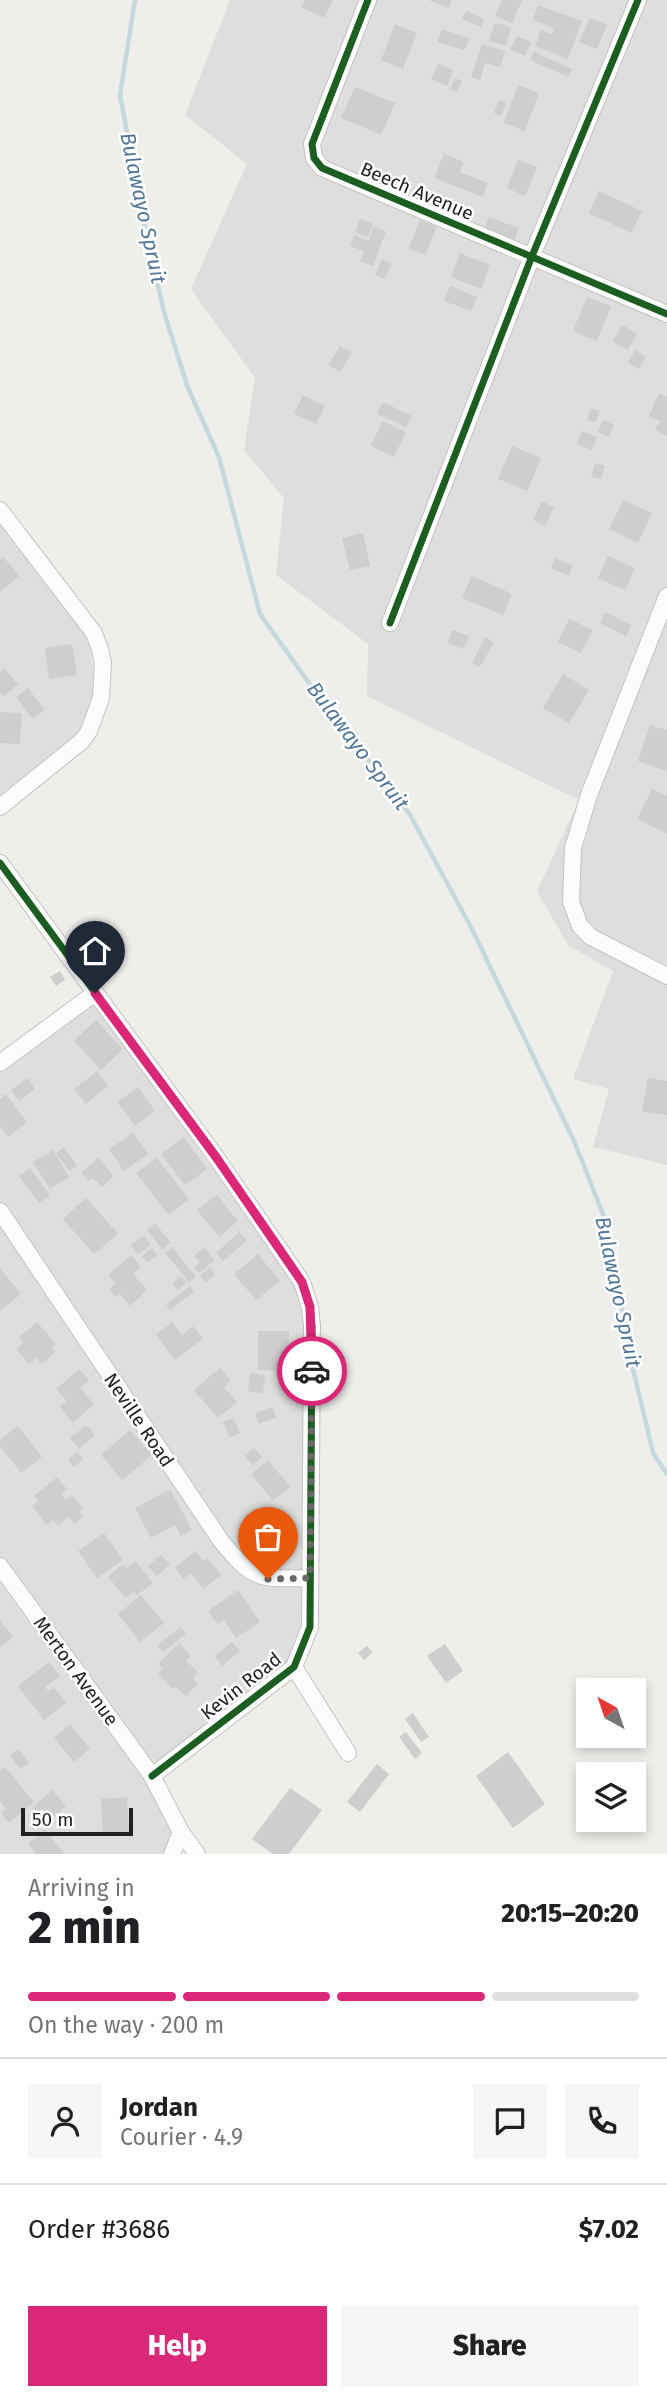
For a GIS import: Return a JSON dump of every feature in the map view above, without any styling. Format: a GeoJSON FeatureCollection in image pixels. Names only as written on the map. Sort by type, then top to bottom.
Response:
{"type":"FeatureCollection","features":[{"type":"Feature","properties":{"kind":"street","name":"Beech Avenue"},"geometry":{"type":"LineString","coordinates":[[368,0],[313,144],[314,158],[322,168],[667,314]]}},
{"type":"Feature","properties":{"kind":"street"},"geometry":{"type":"LineString","coordinates":[[390,623],[532,256],[638,0]]}},
{"type":"Feature","properties":{"kind":"street"},"geometry":{"type":"LineString","coordinates":[[0,510],[94,633],[103,663],[102,698],[82,741],[0,807]]}},
{"type":"Feature","properties":{"kind":"street"},"geometry":{"type":"LineString","coordinates":[[667,596],[589,794],[573,848],[571,902],[580,926],[591,937],[667,976]]}},
{"type":"Feature","properties":{"kind":"street","name":"Kevin Road"},"geometry":{"type":"LineString","coordinates":[[0,863],[216,1157],[302,1282],[310,1307],[310,1627],[294,1667],[152,1776]]}},
{"type":"Feature","properties":{"kind":"street"},"geometry":{"type":"LineString","coordinates":[[0,1063],[95,993]]}},
{"type":"Feature","properties":{"kind":"street","name":"Neville Road"},"geometry":{"type":"LineString","coordinates":[[0,1211],[221,1541],[240,1564],[254,1575],[268,1579],[310,1578]]}},
{"type":"Feature","properties":{"kind":"street","name":"Merton Avenue"},"geometry":{"type":"LineString","coordinates":[[0,1566],[152,1776],[181,1832],[197,1854]]}},
{"type":"Feature","properties":{"kind":"street"},"geometry":{"type":"LineString","coordinates":[[294,1667],[348,1753]]}},
{"type":"Feature","properties":{"kind":"street"},"geometry":{"type":"LineString","coordinates":[[172,1854],[181,1832]]}},
{"type":"Feature","properties":{"kind":"shaded area"},"geometry":{"type":"Polygon","coordinates":[[[230,0],[667,0],[667,1165],[593,1147],[609,1089],[573,1079],[613,971],[568,945],[537,891],[579,800],[367,696],[368,644],[276,575],[284,498],[244,450],[255,378],[191,289],[247,164],[185,115],[230,0]]]}},
{"type":"Feature","properties":{"kind":"shaded area"},"geometry":{"type":"Polygon","coordinates":[[[0,514],[90,635],[96,696],[78,735],[0,798],[0,514]]]}},
{"type":"Feature","properties":{"kind":"shaded area"},"geometry":{"type":"Polygon","coordinates":[[[94,1003],[297,1286],[306,1328],[304,1627],[290,1664],[146,1776],[175,1832],[166,1854],[0,1854],[0,1072],[94,1003]]]}},
{"type":"Feature","properties":{"kind":"building"},"geometry":{"type":"Polygon","coordinates":[[[305,0],[333,0],[324,18],[301,7],[305,0]]]}},
{"type":"Feature","properties":{"kind":"building"},"geometry":{"type":"Polygon","coordinates":[[[428,0],[452,0],[449,8],[428,0]]]}},
{"type":"Feature","properties":{"kind":"building"},"geometry":{"type":"Polygon","coordinates":[[[502,0],[522,0],[512,23],[495,16],[502,0]]]}},
{"type":"Feature","properties":{"kind":"building"},"geometry":{"type":"Polygon","coordinates":[[[538,5],[582,21],[568,59],[535,46],[541,30],[552,34],[554,28],[533,20],[538,5]]]}},
{"type":"Feature","properties":{"kind":"building"},"geometry":{"type":"Polygon","coordinates":[[[466,11],[484,19],[481,27],[462,19],[466,11]]]}},
{"type":"Feature","properties":{"kind":"building"},"geometry":{"type":"Polygon","coordinates":[[[590,18],[607,25],[597,49],[579,42],[590,18]]]}},
{"type":"Feature","properties":{"kind":"building"},"geometry":{"type":"Polygon","coordinates":[[[495,23],[511,27],[506,46],[489,41],[495,23]]]}},
{"type":"Feature","properties":{"kind":"building"},"geometry":{"type":"Polygon","coordinates":[[[395,24],[417,33],[403,69],[381,60],[395,24]]]}},
{"type":"Feature","properties":{"kind":"building"},"geometry":{"type":"Polygon","coordinates":[[[442,29],[469,38],[465,50],[437,42],[442,29]]]}},
{"type":"Feature","properties":{"kind":"building"},"geometry":{"type":"Polygon","coordinates":[[[517,36],[531,42],[525,56],[510,50],[517,36]]]}},
{"type":"Feature","properties":{"kind":"building"},"geometry":{"type":"Polygon","coordinates":[[[482,44],[505,51],[500,67],[485,63],[480,80],[471,77],[482,44]]]}},
{"type":"Feature","properties":{"kind":"building"},"geometry":{"type":"Polygon","coordinates":[[[534,52],[572,69],[568,77],[530,60],[534,52]]]}},
{"type":"Feature","properties":{"kind":"building"},"geometry":{"type":"Polygon","coordinates":[[[438,64],[454,70],[447,86],[431,79],[438,64]]]}},
{"type":"Feature","properties":{"kind":"building"},"geometry":{"type":"Polygon","coordinates":[[[455,78],[462,81],[457,92],[450,89],[455,78]]]}},
{"type":"Feature","properties":{"kind":"building"},"geometry":{"type":"Polygon","coordinates":[[[518,85],[539,93],[525,131],[504,123],[518,85]]]}},
{"type":"Feature","properties":{"kind":"building"},"geometry":{"type":"Polygon","coordinates":[[[355,87],[395,103],[381,135],[341,118],[355,87]]]}},
{"type":"Feature","properties":{"kind":"building"},"geometry":{"type":"Polygon","coordinates":[[[499,100],[506,103],[501,116],[494,113],[499,100]]]}},
{"type":"Feature","properties":{"kind":"building"},"geometry":{"type":"Polygon","coordinates":[[[444,154],[464,162],[460,172],[488,183],[483,197],[434,178],[444,154]]]}},
{"type":"Feature","properties":{"kind":"building"},"geometry":{"type":"Polygon","coordinates":[[[518,160],[537,167],[525,196],[507,188],[518,160]]]}},
{"type":"Feature","properties":{"kind":"building"},"geometry":{"type":"Polygon","coordinates":[[[599,191],[642,211],[631,233],[589,213],[599,191]]]}},
{"type":"Feature","properties":{"kind":"building"},"geometry":{"type":"Polygon","coordinates":[[[489,217],[519,228],[514,242],[484,230],[489,217]]]}},
{"type":"Feature","properties":{"kind":"building"},"geometry":{"type":"Polygon","coordinates":[[[360,219],[373,224],[368,237],[355,232],[360,219]]]}},
{"type":"Feature","properties":{"kind":"building"},"geometry":{"type":"Polygon","coordinates":[[[420,220],[437,227],[425,255],[409,248],[420,220]]]}},
{"type":"Feature","properties":{"kind":"building"},"geometry":{"type":"Polygon","coordinates":[[[374,227],[386,231],[373,266],[360,261],[364,251],[350,246],[354,235],[368,241],[374,227]]]}},
{"type":"Feature","properties":{"kind":"building"},"geometry":{"type":"Polygon","coordinates":[[[460,253],[490,265],[481,289],[451,277],[460,253]]]}},
{"type":"Feature","properties":{"kind":"building"},"geometry":{"type":"Polygon","coordinates":[[[382,259],[392,264],[384,279],[375,275],[382,259]]]}},
{"type":"Feature","properties":{"kind":"building"},"geometry":{"type":"Polygon","coordinates":[[[450,286],[477,297],[471,311],[444,301],[450,286]]]}},
{"type":"Feature","properties":{"kind":"building"},"geometry":{"type":"Polygon","coordinates":[[[587,297],[611,306],[597,341],[573,331],[587,297]]]}},
{"type":"Feature","properties":{"kind":"building"},"geometry":{"type":"Polygon","coordinates":[[[622,325],[637,333],[628,350],[613,342],[622,325]]]}},
{"type":"Feature","properties":{"kind":"building"},"geometry":{"type":"Polygon","coordinates":[[[340,346],[352,353],[340,372],[328,365],[340,346]]]}},
{"type":"Feature","properties":{"kind":"building"},"geometry":{"type":"Polygon","coordinates":[[[635,350],[646,356],[639,369],[628,363],[635,350]]]}},
{"type":"Feature","properties":{"kind":"building"},"geometry":{"type":"Polygon","coordinates":[[[659,393],[667,397],[667,436],[655,430],[660,421],[649,416],[659,393]]]}},
{"type":"Feature","properties":{"kind":"building"},"geometry":{"type":"Polygon","coordinates":[[[303,395],[325,406],[316,424],[294,414],[303,395]]]}},
{"type":"Feature","properties":{"kind":"building"},"geometry":{"type":"Polygon","coordinates":[[[383,402],[412,416],[406,427],[377,414],[383,402]]]}},
{"type":"Feature","properties":{"kind":"building"},"geometry":{"type":"Polygon","coordinates":[[[591,408],[600,411],[596,422],[587,420],[591,408]]]}},
{"type":"Feature","properties":{"kind":"building"},"geometry":{"type":"Polygon","coordinates":[[[603,420],[614,425],[609,437],[598,432],[603,420]]]}},
{"type":"Feature","properties":{"kind":"building"},"geometry":{"type":"Polygon","coordinates":[[[382,421],[406,432],[394,457],[371,446],[382,421]]]}},
{"type":"Feature","properties":{"kind":"building"},"geometry":{"type":"Polygon","coordinates":[[[582,431],[597,437],[592,450],[577,444],[582,431]]]}},
{"type":"Feature","properties":{"kind":"building"},"geometry":{"type":"Polygon","coordinates":[[[512,446],[541,458],[527,491],[498,479],[512,446]]]}},
{"type":"Feature","properties":{"kind":"building"},"geometry":{"type":"Polygon","coordinates":[[[595,463],[605,466],[601,479],[591,477],[595,463]]]}},
{"type":"Feature","properties":{"kind":"building"},"geometry":{"type":"Polygon","coordinates":[[[623,500],[652,513],[638,543],[609,529],[623,500]]]}},
{"type":"Feature","properties":{"kind":"building"},"geometry":{"type":"Polygon","coordinates":[[[542,501],[554,507],[545,526],[533,520],[542,501]]]}},
{"type":"Feature","properties":{"kind":"building"},"geometry":{"type":"Polygon","coordinates":[[[363,533],[370,566],[350,570],[342,538],[363,533]]]}},
{"type":"Feature","properties":{"kind":"building"},"geometry":{"type":"Polygon","coordinates":[[[608,556],[635,568],[625,590],[598,578],[608,556]]]}},
{"type":"Feature","properties":{"kind":"building"},"geometry":{"type":"Polygon","coordinates":[[[3,557],[19,576],[0,592],[0,560],[3,557]]]}},
{"type":"Feature","properties":{"kind":"building"},"geometry":{"type":"Polygon","coordinates":[[[555,558],[573,566],[569,576],[551,568],[555,558]]]}},
{"type":"Feature","properties":{"kind":"building"},"geometry":{"type":"Polygon","coordinates":[[[472,576],[512,594],[503,615],[462,598],[472,576]]]}},
{"type":"Feature","properties":{"kind":"building"},"geometry":{"type":"Polygon","coordinates":[[[605,612],[631,625],[626,636],[600,623],[605,612]]]}},
{"type":"Feature","properties":{"kind":"building"},"geometry":{"type":"Polygon","coordinates":[[[569,619],[593,630],[581,653],[558,642],[569,619]]]}},
{"type":"Feature","properties":{"kind":"building"},"geometry":{"type":"Polygon","coordinates":[[[452,630],[469,636],[463,649],[447,643],[452,630]]]}},
{"type":"Feature","properties":{"kind":"building"},"geometry":{"type":"Polygon","coordinates":[[[485,637],[494,642],[480,667],[472,663],[485,637]]]}},
{"type":"Feature","properties":{"kind":"building"},"geometry":{"type":"Polygon","coordinates":[[[72,644],[77,675],[49,679],[45,648],[72,644]]]}},
{"type":"Feature","properties":{"kind":"building"},"geometry":{"type":"Polygon","coordinates":[[[4,668],[18,684],[3,697],[0,693],[0,672],[4,668]]]}},
{"type":"Feature","properties":{"kind":"building"},"geometry":{"type":"Polygon","coordinates":[[[563,674],[589,690],[569,723],[543,708],[563,674]]]}},
{"type":"Feature","properties":{"kind":"building"},"geometry":{"type":"Polygon","coordinates":[[[28,688],[45,710],[33,719],[16,697],[28,688]]]}},
{"type":"Feature","properties":{"kind":"building"},"geometry":{"type":"Polygon","coordinates":[[[0,712],[22,713],[20,744],[0,743],[0,712]]]}},
{"type":"Feature","properties":{"kind":"building"},"geometry":{"type":"Polygon","coordinates":[[[650,725],[667,730],[667,771],[638,761],[650,725]]]}},
{"type":"Feature","properties":{"kind":"building"},"geometry":{"type":"Polygon","coordinates":[[[652,789],[667,796],[667,834],[637,819],[652,789]]]}},
{"type":"Feature","properties":{"kind":"building"},"geometry":{"type":"Polygon","coordinates":[[[60,971],[65,980],[56,986],[50,977],[60,971]]]}},
{"type":"Feature","properties":{"kind":"building"},"geometry":{"type":"Polygon","coordinates":[[[96,1020],[123,1049],[101,1070],[74,1041],[96,1020]]]}},
{"type":"Feature","properties":{"kind":"building"},"geometry":{"type":"Polygon","coordinates":[[[97,1071],[108,1086],[86,1104],[74,1089],[97,1071]]]}},
{"type":"Feature","properties":{"kind":"building"},"geometry":{"type":"Polygon","coordinates":[[[27,1078],[35,1089],[19,1101],[11,1090],[27,1078]]]}},
{"type":"Feature","properties":{"kind":"building"},"geometry":{"type":"Polygon","coordinates":[[[648,1078],[667,1081],[667,1115],[642,1112],[648,1078]]]}},
{"type":"Feature","properties":{"kind":"building"},"geometry":{"type":"Polygon","coordinates":[[[138,1087],[155,1111],[135,1126],[117,1102],[138,1087]]]}},
{"type":"Feature","properties":{"kind":"building"},"geometry":{"type":"Polygon","coordinates":[[[6,1094],[27,1122],[8,1137],[0,1126],[0,1099],[6,1094]]]}},
{"type":"Feature","properties":{"kind":"building"},"geometry":{"type":"Polygon","coordinates":[[[133,1133],[148,1154],[124,1171],[109,1149],[133,1133]]]}},
{"type":"Feature","properties":{"kind":"building"},"geometry":{"type":"Polygon","coordinates":[[[184,1137],[207,1169],[185,1185],[161,1154],[184,1137]]]}},
{"type":"Feature","properties":{"kind":"building"},"geometry":{"type":"Polygon","coordinates":[[[64,1147],[77,1166],[69,1171],[56,1153],[64,1147]]]}},
{"type":"Feature","properties":{"kind":"building"},"geometry":{"type":"Polygon","coordinates":[[[53,1150],[69,1177],[50,1189],[33,1162],[53,1150]]]}},
{"type":"Feature","properties":{"kind":"building"},"geometry":{"type":"Polygon","coordinates":[[[98,1158],[114,1176],[102,1187],[93,1178],[89,1181],[81,1173],[98,1158]]]}},
{"type":"Feature","properties":{"kind":"building"},"geometry":{"type":"Polygon","coordinates":[[[157,1158],[189,1199],[169,1215],[136,1173],[157,1158]]]}},
{"type":"Feature","properties":{"kind":"building"},"geometry":{"type":"Polygon","coordinates":[[[30,1168],[50,1195],[39,1203],[19,1176],[30,1168]]]}},
{"type":"Feature","properties":{"kind":"building"},"geometry":{"type":"Polygon","coordinates":[[[217,1195],[238,1221],[219,1237],[197,1210],[217,1195]]]}},
{"type":"Feature","properties":{"kind":"building"},"geometry":{"type":"Polygon","coordinates":[[[86,1198],[118,1234],[94,1254],[63,1219],[86,1198]]]}},
{"type":"Feature","properties":{"kind":"building"},"geometry":{"type":"Polygon","coordinates":[[[155,1223],[171,1243],[162,1249],[147,1230],[155,1223]]]}},
{"type":"Feature","properties":{"kind":"building"},"geometry":{"type":"Polygon","coordinates":[[[239,1232],[247,1240],[223,1261],[216,1253],[239,1232]]]}},
{"type":"Feature","properties":{"kind":"building"},"geometry":{"type":"Polygon","coordinates":[[[144,1236],[151,1245],[138,1255],[131,1245],[144,1236]]]}},
{"type":"Feature","properties":{"kind":"building"},"geometry":{"type":"Polygon","coordinates":[[[172,1247],[196,1277],[189,1282],[165,1253],[172,1247]]]}},
{"type":"Feature","properties":{"kind":"building"},"geometry":{"type":"Polygon","coordinates":[[[204,1247],[215,1260],[199,1273],[194,1267],[200,1262],[194,1256],[204,1247]]]}},
{"type":"Feature","properties":{"kind":"building"},"geometry":{"type":"Polygon","coordinates":[[[152,1248],[157,1255],[147,1263],[142,1256],[152,1248]]]}},
{"type":"Feature","properties":{"kind":"building"},"geometry":{"type":"Polygon","coordinates":[[[258,1254],[280,1281],[256,1300],[234,1274],[258,1254]]]}},
{"type":"Feature","properties":{"kind":"building"},"geometry":{"type":"Polygon","coordinates":[[[131,1255],[141,1267],[133,1274],[147,1290],[130,1306],[120,1294],[116,1297],[109,1289],[115,1283],[108,1275],[131,1255]]]}},
{"type":"Feature","properties":{"kind":"building"},"geometry":{"type":"Polygon","coordinates":[[[210,1267],[215,1275],[205,1283],[200,1275],[210,1267]]]}},
{"type":"Feature","properties":{"kind":"building"},"geometry":{"type":"Polygon","coordinates":[[[0,1268],[21,1294],[0,1311],[0,1268]]]}},
{"type":"Feature","properties":{"kind":"building"},"geometry":{"type":"Polygon","coordinates":[[[180,1276],[187,1282],[178,1290],[172,1284],[180,1276]]]}},
{"type":"Feature","properties":{"kind":"building"},"geometry":{"type":"Polygon","coordinates":[[[190,1286],[194,1292],[170,1310],[166,1304],[190,1286]]]}},
{"type":"Feature","properties":{"kind":"building"},"geometry":{"type":"Polygon","coordinates":[[[37,1322],[56,1344],[51,1348],[55,1352],[42,1364],[36,1358],[29,1364],[16,1349],[23,1343],[19,1337],[37,1322]]]}},
{"type":"Feature","properties":{"kind":"building"},"geometry":{"type":"Polygon","coordinates":[[[172,1322],[182,1335],[193,1326],[203,1339],[175,1360],[156,1335],[172,1322]]]}},
{"type":"Feature","properties":{"kind":"building"},"geometry":{"type":"Polygon","coordinates":[[[258,1331],[289,1331],[288,1371],[258,1370],[258,1331]]]}},
{"type":"Feature","properties":{"kind":"building"},"geometry":{"type":"Polygon","coordinates":[[[220,1368],[231,1381],[224,1387],[237,1402],[218,1418],[194,1390],[220,1368]]]}},
{"type":"Feature","properties":{"kind":"building"},"geometry":{"type":"Polygon","coordinates":[[[79,1369],[89,1380],[80,1388],[94,1404],[73,1423],[60,1407],[67,1401],[56,1389],[79,1369]]]}},
{"type":"Feature","properties":{"kind":"building"},"geometry":{"type":"Polygon","coordinates":[[[250,1373],[265,1375],[263,1393],[248,1392],[250,1373]]]}},
{"type":"Feature","properties":{"kind":"building"},"geometry":{"type":"Polygon","coordinates":[[[272,1407],[276,1418],[259,1424],[255,1413],[272,1407]]]}},
{"type":"Feature","properties":{"kind":"building"},"geometry":{"type":"Polygon","coordinates":[[[233,1418],[240,1433],[230,1438],[223,1422],[233,1418]]]}},
{"type":"Feature","properties":{"kind":"building"},"geometry":{"type":"Polygon","coordinates":[[[86,1425],[95,1435],[79,1449],[70,1438],[86,1425]]]}},
{"type":"Feature","properties":{"kind":"building"},"geometry":{"type":"Polygon","coordinates":[[[18,1426],[42,1457],[21,1473],[0,1446],[0,1440],[18,1426]]]}},
{"type":"Feature","properties":{"kind":"building"},"geometry":{"type":"Polygon","coordinates":[[[130,1430],[152,1455],[122,1480],[101,1455],[130,1430]]]}},
{"type":"Feature","properties":{"kind":"building"},"geometry":{"type":"Polygon","coordinates":[[[254,1448],[262,1457],[253,1465],[245,1456],[254,1448]]]}},
{"type":"Feature","properties":{"kind":"building"},"geometry":{"type":"Polygon","coordinates":[[[77,1452],[83,1459],[74,1467],[68,1460],[77,1452]]]}},
{"type":"Feature","properties":{"kind":"building"},"geometry":{"type":"Polygon","coordinates":[[[268,1460],[290,1487],[273,1501],[251,1474],[268,1460]]]}},
{"type":"Feature","properties":{"kind":"building"},"geometry":{"type":"Polygon","coordinates":[[[57,1477],[67,1489],[61,1494],[66,1500],[72,1495],[83,1508],[79,1512],[83,1517],[75,1524],[68,1517],[58,1526],[53,1520],[47,1525],[32,1506],[39,1501],[34,1496],[57,1477]]]}},
{"type":"Feature","properties":{"kind":"building"},"geometry":{"type":"Polygon","coordinates":[[[170,1489],[192,1530],[181,1536],[175,1525],[151,1538],[135,1508],[170,1489]]]}},
{"type":"Feature","properties":{"kind":"building"},"geometry":{"type":"Polygon","coordinates":[[[104,1533],[123,1560],[97,1578],[78,1551],[104,1533]]]}},
{"type":"Feature","properties":{"kind":"building"},"geometry":{"type":"Polygon","coordinates":[[[196,1551],[203,1561],[208,1558],[221,1575],[203,1589],[191,1573],[183,1579],[175,1567],[196,1551]]]}},
{"type":"Feature","properties":{"kind":"building"},"geometry":{"type":"Polygon","coordinates":[[[161,1555],[170,1565],[157,1576],[148,1566],[161,1555]]]}},
{"type":"Feature","properties":{"kind":"building"},"geometry":{"type":"Polygon","coordinates":[[[136,1561],[153,1583],[137,1595],[134,1591],[125,1598],[108,1576],[123,1564],[127,1568],[136,1561]]]}},
{"type":"Feature","properties":{"kind":"building"},"geometry":{"type":"Polygon","coordinates":[[[238,1590],[260,1622],[236,1638],[224,1620],[218,1624],[208,1611],[238,1590]]]}},
{"type":"Feature","properties":{"kind":"building"},"geometry":{"type":"Polygon","coordinates":[[[141,1595],[164,1623],[140,1642],[118,1614],[141,1595]]]}},
{"type":"Feature","properties":{"kind":"building"},"geometry":{"type":"Polygon","coordinates":[[[0,1621],[13,1637],[0,1648],[0,1621]]]}},
{"type":"Feature","properties":{"kind":"building"},"geometry":{"type":"Polygon","coordinates":[[[180,1627],[186,1634],[163,1652],[157,1645],[180,1627]]]}},
{"type":"Feature","properties":{"kind":"building"},"geometry":{"type":"Polygon","coordinates":[[[232,1642],[240,1651],[222,1666],[214,1656],[232,1642]]]}},
{"type":"Feature","properties":{"kind":"building"},"geometry":{"type":"Polygon","coordinates":[[[179,1643],[191,1656],[186,1661],[198,1672],[193,1678],[198,1684],[186,1696],[176,1687],[173,1689],[158,1674],[163,1669],[158,1664],[179,1643]]]}},
{"type":"Feature","properties":{"kind":"building"},"geometry":{"type":"Polygon","coordinates":[[[445,1644],[463,1671],[446,1683],[427,1656],[445,1644]]]}},
{"type":"Feature","properties":{"kind":"building"},"geometry":{"type":"Polygon","coordinates":[[[367,1646],[373,1652],[364,1660],[358,1653],[367,1646]]]}},
{"type":"Feature","properties":{"kind":"building"},"geometry":{"type":"Polygon","coordinates":[[[49,1662],[60,1676],[45,1687],[48,1691],[54,1688],[66,1703],[44,1720],[18,1686],[49,1662]]]}},
{"type":"Feature","properties":{"kind":"building"},"geometry":{"type":"Polygon","coordinates":[[[413,1713],[429,1737],[421,1742],[405,1719],[413,1713]]]}},
{"type":"Feature","properties":{"kind":"building"},"geometry":{"type":"Polygon","coordinates":[[[70,1724],[90,1749],[74,1762],[54,1738],[70,1724]]]}},
{"type":"Feature","properties":{"kind":"building"},"geometry":{"type":"Polygon","coordinates":[[[406,1732],[422,1753],[415,1759],[399,1737],[406,1732]]]}},
{"type":"Feature","properties":{"kind":"building"},"geometry":{"type":"Polygon","coordinates":[[[18,1749],[29,1763],[20,1769],[10,1755],[18,1749]]]}},
{"type":"Feature","properties":{"kind":"building"},"geometry":{"type":"Polygon","coordinates":[[[508,1752],[545,1804],[513,1828],[476,1776],[508,1752]]]}},
{"type":"Feature","properties":{"kind":"building"},"geometry":{"type":"Polygon","coordinates":[[[377,1764],[389,1774],[360,1812],[347,1802],[377,1764]]]}},
{"type":"Feature","properties":{"kind":"building"},"geometry":{"type":"Polygon","coordinates":[[[5,1767],[34,1802],[9,1823],[1,1813],[6,1809],[0,1801],[0,1771],[5,1767]]]}},
{"type":"Feature","properties":{"kind":"building"},"geometry":{"type":"Polygon","coordinates":[[[290,1788],[322,1810],[289,1854],[273,1854],[252,1839],[290,1788]]]}},
{"type":"Feature","properties":{"kind":"building"},"geometry":{"type":"Polygon","coordinates":[[[52,1790],[66,1806],[45,1824],[32,1808],[52,1790]]]}},
{"type":"Feature","properties":{"kind":"building"},"geometry":{"type":"Polygon","coordinates":[[[127,1797],[129,1832],[103,1833],[101,1799],[127,1797]]]}},
{"type":"Feature","properties":{"kind":"building"},"geometry":{"type":"Polygon","coordinates":[[[45,1830],[65,1854],[36,1854],[28,1844],[45,1830]]]}},
{"type":"Feature","properties":{"kind":"waterway","name":"Bulawayo Spruit"},"geometry":{"type":"LineString","coordinates":[[135,0],[120,95],[147,238],[164,312],[188,388],[219,457],[260,614],[309,683],[409,813],[472,929],[575,1143],[606,1222],[633,1369],[653,1453],[667,1474]]}},
{"type":"Feature","properties":{"kind":"cycle path"},"geometry":{"type":"LineString","coordinates":[[368,0],[312,144],[314,158],[322,168],[667,314]]}},
{"type":"Feature","properties":{"kind":"cycle path"},"geometry":{"type":"LineString","coordinates":[[390,623],[532,256],[638,0]]}},
{"type":"Feature","properties":{"kind":"cycle path"},"geometry":{"type":"LineString","coordinates":[[0,863],[216,1157],[302,1282],[310,1307],[310,1627],[294,1667],[152,1776]]}},
{"type":"Feature","properties":{"kind":"way so far"},"geometry":{"type":"LineString","coordinates":[[268,1579],[310,1578],[312,1371]]}},
{"type":"Feature","properties":{"kind":"route"},"geometry":{"type":"LineString","coordinates":[[95,993],[216,1157],[302,1282],[310,1307],[312,1371]]}}]}
